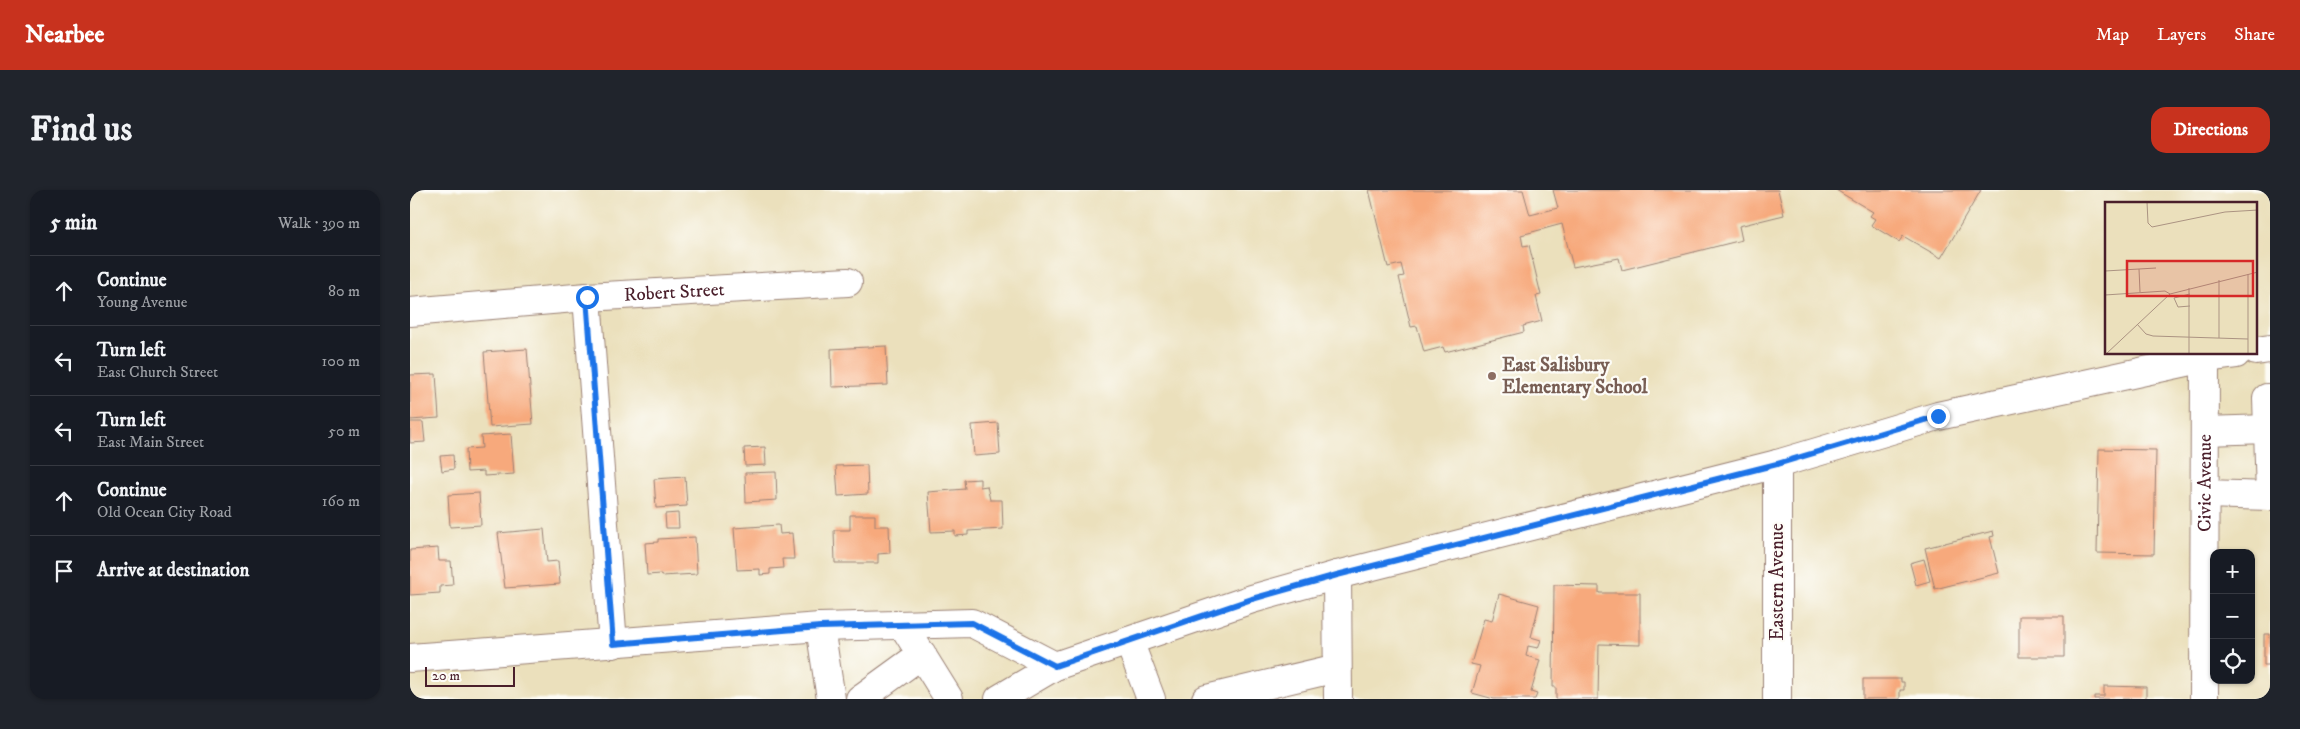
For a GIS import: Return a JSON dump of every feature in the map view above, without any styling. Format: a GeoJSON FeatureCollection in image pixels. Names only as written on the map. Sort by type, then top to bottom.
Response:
{"type":"FeatureCollection","features":[{"type":"Feature","properties":{"kind":"street","name":"Robert Street"},"geometry":{"type":"LineString","coordinates":[[410,312],[587,297],[848,282]]}},
{"type":"Feature","properties":{"kind":"street"},"geometry":{"type":"LineString","coordinates":[[587,297],[613,644]]}},
{"type":"Feature","properties":{"kind":"street"},"geometry":{"type":"LineString","coordinates":[[999,699],[1055,666],[1252,599],[1337,575],[1777,464],[1938,416],[2205,358],[2228,355]]}},
{"type":"Feature","properties":{"kind":"street","name":"Civic Avenue"},"geometry":{"type":"LineString","coordinates":[[2204,699],[2205,358]]}},
{"type":"Feature","properties":{"kind":"street"},"geometry":{"type":"LineString","coordinates":[[2205,494],[2270,496],[2268,398],[2270,398]]}},
{"type":"Feature","properties":{"kind":"street"},"geometry":{"type":"LineString","coordinates":[[2205,430],[2268,429]]}},
{"type":"Feature","properties":{"kind":"street","name":"Eastern Avenue"},"geometry":{"type":"LineString","coordinates":[[1777,464],[1777,699]]}},
{"type":"Feature","properties":{"kind":"street"},"geometry":{"type":"LineString","coordinates":[[1337,575],[1338,699]]}},
{"type":"Feature","properties":{"kind":"street"},"geometry":{"type":"LineString","coordinates":[[410,658],[820,627],[972,623],[1055,666]]}},
{"type":"Feature","properties":{"kind":"street"},"geometry":{"type":"LineString","coordinates":[[903,625],[922,654],[943,697]]}},
{"type":"Feature","properties":{"kind":"street"},"geometry":{"type":"LineString","coordinates":[[820,627],[831,699]]}},
{"type":"Feature","properties":{"kind":"street"},"geometry":{"type":"LineString","coordinates":[[1129,641],[1151,699]]}},
{"type":"Feature","properties":{"kind":"street"},"geometry":{"type":"LineString","coordinates":[[860,699],[922,654]]}},
{"type":"Feature","properties":{"kind":"street"},"geometry":{"type":"LineString","coordinates":[[1206,699],[1337,668]]}},
{"type":"Feature","properties":{"kind":"building"},"geometry":{"type":"Polygon","coordinates":[[[1369,190],[1523,190],[1530,215],[1558,208],[1553,190],[1778,190],[1784,215],[1739,226],[1742,240],[1622,270],[1619,258],[1573,267],[1562,224],[1521,235],[1523,246],[1529,245],[1541,295],[1536,296],[1542,321],[1523,326],[1524,332],[1445,352],[1443,347],[1424,352],[1417,326],[1411,327],[1399,277],[1404,276],[1401,264],[1388,267],[1369,190]]]}},
{"type":"Feature","properties":{"kind":"building"},"geometry":{"type":"Polygon","coordinates":[[[1836,190],[1981,190],[1941,258],[1903,236],[1899,242],[1871,225],[1875,219],[1870,216],[1873,212],[1836,190]]]}},
{"type":"Feature","properties":{"kind":"building"},"geometry":{"type":"Polygon","coordinates":[[[886,346],[888,385],[832,387],[831,349],[886,346]]]}},
{"type":"Feature","properties":{"kind":"building"},"geometry":{"type":"Polygon","coordinates":[[[527,349],[533,424],[490,427],[484,352],[527,349]]]}},
{"type":"Feature","properties":{"kind":"building"},"geometry":{"type":"Polygon","coordinates":[[[436,374],[439,418],[410,420],[410,375],[436,374]]]}},
{"type":"Feature","properties":{"kind":"building"},"geometry":{"type":"Polygon","coordinates":[[[410,422],[423,422],[425,442],[410,443],[410,422]]]}},
{"type":"Feature","properties":{"kind":"building"},"geometry":{"type":"Polygon","coordinates":[[[998,423],[1000,454],[974,456],[972,425],[998,423]]]}},
{"type":"Feature","properties":{"kind":"building"},"geometry":{"type":"Polygon","coordinates":[[[511,434],[514,474],[484,476],[484,471],[467,472],[466,449],[482,448],[481,436],[511,434]]]}},
{"type":"Feature","properties":{"kind":"building"},"geometry":{"type":"Polygon","coordinates":[[[765,447],[766,465],[745,466],[744,448],[765,447]]]}},
{"type":"Feature","properties":{"kind":"building"},"geometry":{"type":"Polygon","coordinates":[[[2099,449],[2156,450],[2154,554],[2097,553],[2099,449]]]}},
{"type":"Feature","properties":{"kind":"building"},"geometry":{"type":"Polygon","coordinates":[[[453,455],[454,469],[442,471],[440,456],[453,455]]]}},
{"type":"Feature","properties":{"kind":"building"},"geometry":{"type":"Polygon","coordinates":[[[867,465],[868,494],[838,496],[836,466],[867,465]]]}},
{"type":"Feature","properties":{"kind":"building"},"geometry":{"type":"Polygon","coordinates":[[[776,472],[777,500],[746,502],[745,473],[776,472]]]}},
{"type":"Feature","properties":{"kind":"building"},"geometry":{"type":"Polygon","coordinates":[[[685,477],[687,506],[656,508],[654,479],[685,477]]]}},
{"type":"Feature","properties":{"kind":"building"},"geometry":{"type":"Polygon","coordinates":[[[980,479],[980,487],[987,486],[990,500],[1002,500],[1003,529],[968,531],[968,535],[955,536],[955,531],[931,532],[928,492],[965,489],[964,480],[980,479]]]}},
{"type":"Feature","properties":{"kind":"building"},"geometry":{"type":"Polygon","coordinates":[[[479,493],[481,525],[450,527],[448,495],[479,493]]]}},
{"type":"Feature","properties":{"kind":"building"},"geometry":{"type":"Polygon","coordinates":[[[678,513],[679,528],[666,528],[665,514],[678,513]]]}},
{"type":"Feature","properties":{"kind":"building"},"geometry":{"type":"Polygon","coordinates":[[[850,515],[875,515],[875,526],[889,526],[890,553],[878,554],[878,563],[835,563],[834,530],[850,530],[850,515]]]}},
{"type":"Feature","properties":{"kind":"building"},"geometry":{"type":"Polygon","coordinates":[[[779,525],[780,534],[792,533],[794,559],[782,559],[783,568],[770,569],[770,574],[760,575],[760,569],[737,570],[734,528],[779,525]]]}},
{"type":"Feature","properties":{"kind":"building"},"geometry":{"type":"Polygon","coordinates":[[[544,529],[547,562],[558,561],[560,584],[505,588],[498,533],[544,529]]]}},
{"type":"Feature","properties":{"kind":"building"},"geometry":{"type":"Polygon","coordinates":[[[1993,531],[1994,536],[1990,537],[1999,573],[1935,589],[1925,548],[1993,531]]]}},
{"type":"Feature","properties":{"kind":"building"},"geometry":{"type":"Polygon","coordinates":[[[695,537],[697,574],[647,575],[645,543],[658,542],[658,539],[695,537]]]}},
{"type":"Feature","properties":{"kind":"building"},"geometry":{"type":"Polygon","coordinates":[[[438,548],[439,561],[451,561],[453,585],[440,586],[440,593],[410,595],[410,550],[438,548]]]}},
{"type":"Feature","properties":{"kind":"building"},"geometry":{"type":"Polygon","coordinates":[[[1924,559],[1930,581],[1916,585],[1910,563],[1924,559]]]}},
{"type":"Feature","properties":{"kind":"building"},"geometry":{"type":"Polygon","coordinates":[[[1554,585],[1599,586],[1599,593],[1640,593],[1640,645],[1599,644],[1598,699],[1556,699],[1556,687],[1553,687],[1554,585]]]}},
{"type":"Feature","properties":{"kind":"building"},"geometry":{"type":"Polygon","coordinates":[[[1499,594],[1539,605],[1531,637],[1541,640],[1538,648],[1528,646],[1526,656],[1540,660],[1531,692],[1537,694],[1535,699],[1494,699],[1472,693],[1480,666],[1471,664],[1484,619],[1492,621],[1499,594]]]}},
{"type":"Feature","properties":{"kind":"building"},"geometry":{"type":"Polygon","coordinates":[[[2019,616],[2064,616],[2064,657],[2019,657],[2019,616]]]}},
{"type":"Feature","properties":{"kind":"building"},"geometry":{"type":"Polygon","coordinates":[[[2264,634],[2270,634],[2270,665],[2264,665],[2264,634]]]}},
{"type":"Feature","properties":{"kind":"building"},"geometry":{"type":"Polygon","coordinates":[[[1863,679],[1901,679],[1901,682],[1904,682],[1904,690],[1900,690],[1900,699],[1863,699],[1863,679]]]}},
{"type":"Feature","properties":{"kind":"building"},"geometry":{"type":"Polygon","coordinates":[[[2104,686],[2146,687],[2146,699],[2094,699],[2094,696],[2104,696],[2104,686]]]}},
{"type":"Feature","properties":{"kind":"place","name":"East Salisbury Elementary School"},"geometry":{"type":"Point","coordinates":[1492,376]}},
{"type":"Feature","properties":{"kind":"route"},"geometry":{"type":"LineString","coordinates":[[587,297],[613,644],[820,627],[972,623],[1055,666],[1252,599],[1337,575],[1777,464],[1938,416]]}}]}
